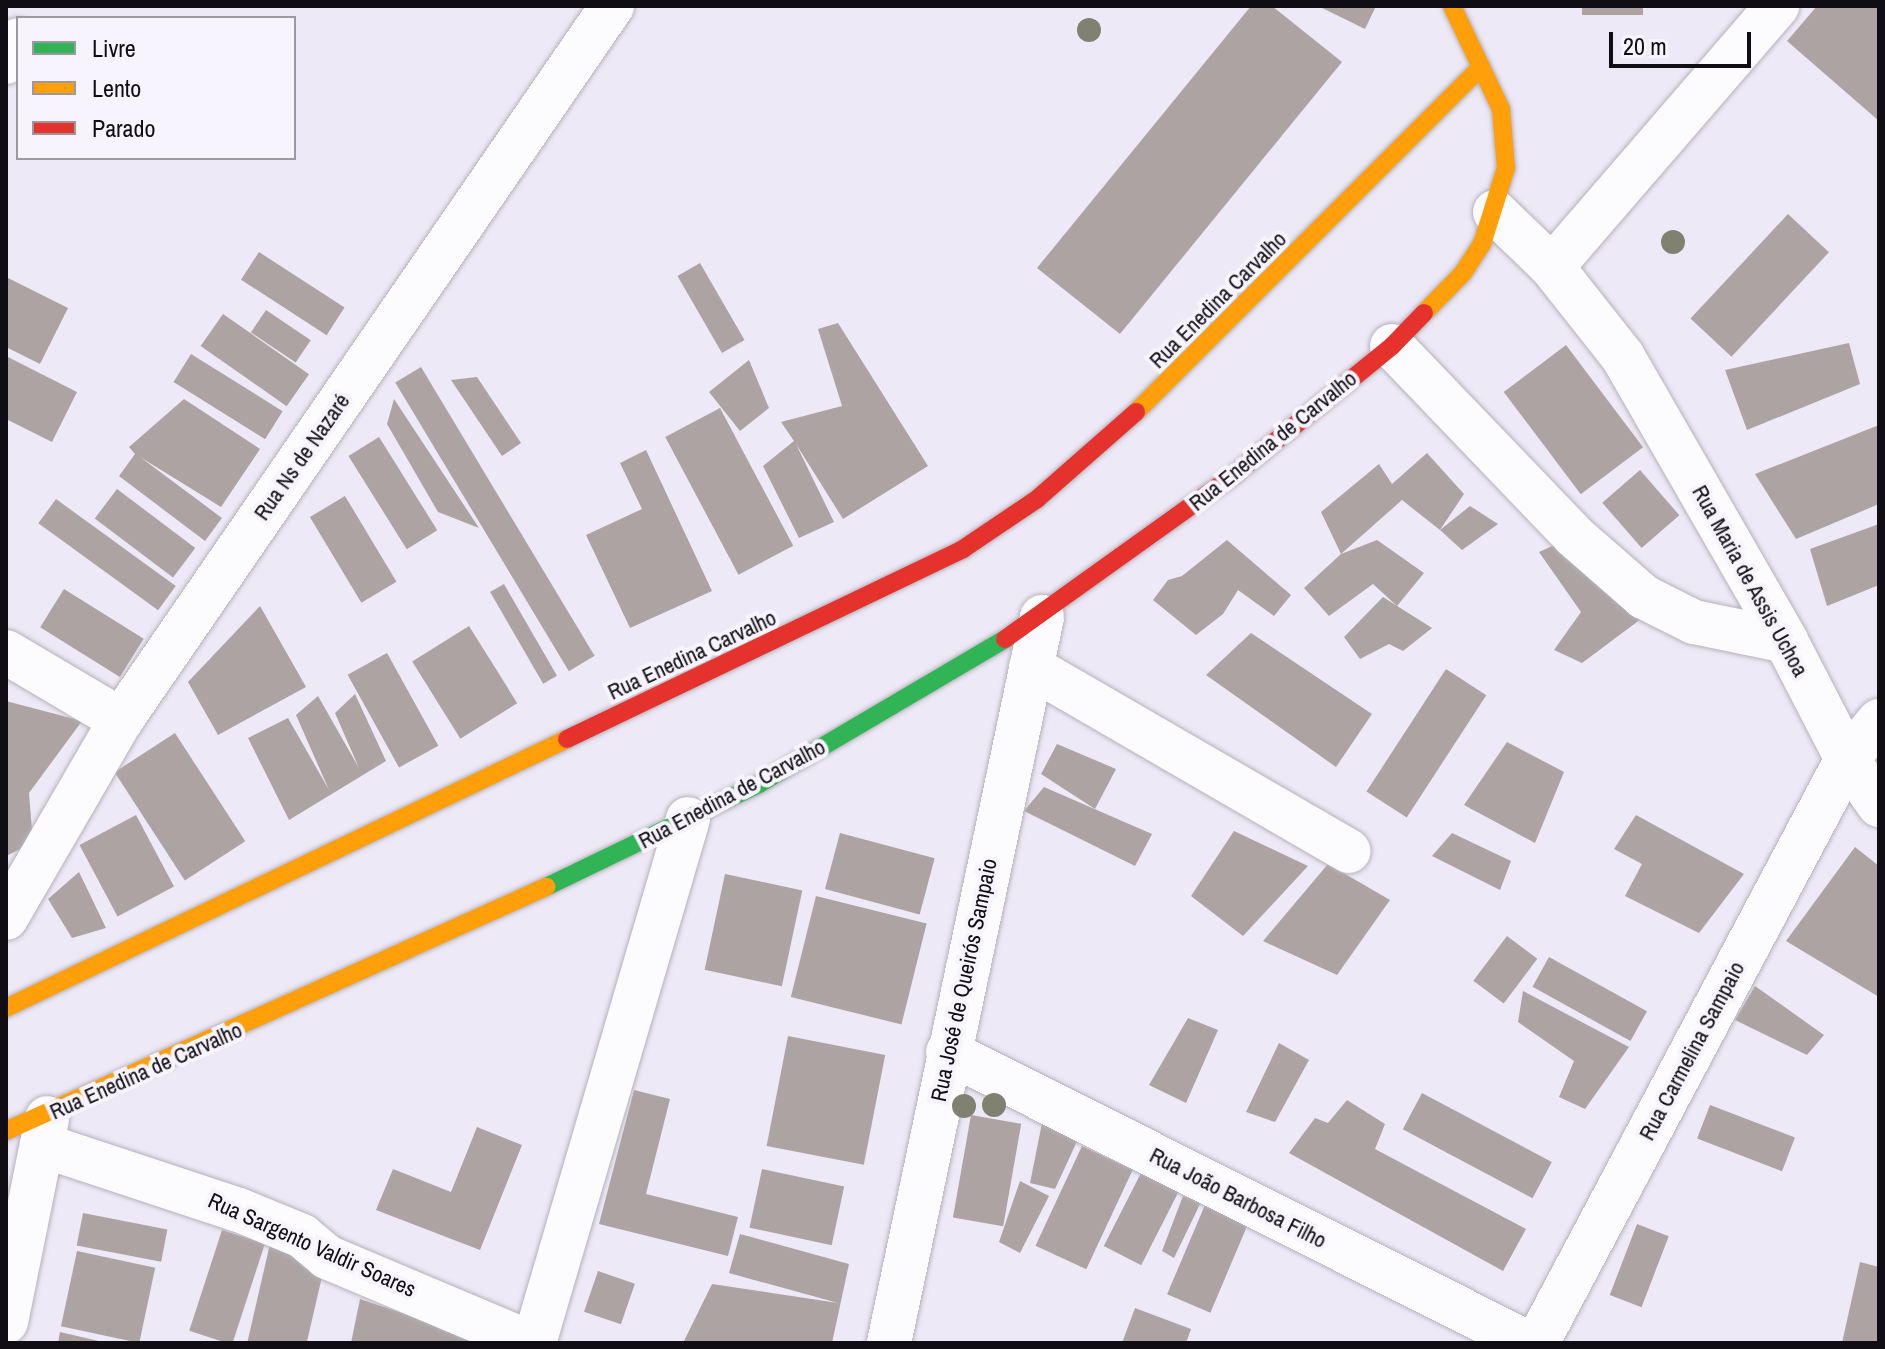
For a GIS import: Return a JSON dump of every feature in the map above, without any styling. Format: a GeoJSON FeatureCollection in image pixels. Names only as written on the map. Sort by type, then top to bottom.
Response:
{"type":"FeatureCollection","features":[{"type":"Feature","properties":{"kind":"main road","name":"Rua Enedina de Carvalho"},"geometry":{"type":"LineString","coordinates":[[32,1131],[463,928],[759,784],[1042,617],[1234,475],[1392,346],[1463,273],[1495,212],[1506,168],[1501,109],[1452,6]]}},
{"type":"Feature","properties":{"kind":"main road","name":"Rua Enedina Carvalho"},"geometry":{"type":"LineString","coordinates":[[6,1008],[963,549],[1037,499],[1101,444],[1323,231],[1481,67]]}},
{"type":"Feature","properties":{"kind":"street","name":"Rua Ns de Nazaré"},"geometry":{"type":"LineString","coordinates":[[6,918],[121,720],[612,6]]}},
{"type":"Feature","properties":{"kind":"street"},"geometry":{"type":"LineString","coordinates":[[1552,267],[1777,6]]}},
{"type":"Feature","properties":{"kind":"street"},"geometry":{"type":"LineString","coordinates":[[6,62],[16,44]]}},
{"type":"Feature","properties":{"kind":"street","name":"Rua Maria de Assis Uchoa"},"geometry":{"type":"LineString","coordinates":[[1495,212],[1552,267],[1623,357],[1786,641],[1847,759],[1879,805]]}},
{"type":"Feature","properties":{"kind":"street"},"geometry":{"type":"LineString","coordinates":[[1392,346],[1574,536],[1644,597],[1694,622],[1786,641]]}},
{"type":"Feature","properties":{"kind":"street","name":"Rua José de Queirós Sampaio"},"geometry":{"type":"LineString","coordinates":[[889,1343],[1042,617]]}},
{"type":"Feature","properties":{"kind":"street"},"geometry":{"type":"LineString","coordinates":[[6,652],[121,720]]}},
{"type":"Feature","properties":{"kind":"street"},"geometry":{"type":"LineString","coordinates":[[1031,667],[1348,851]]}},
{"type":"Feature","properties":{"kind":"street","name":"Rua Carmelina Sampaio"},"geometry":{"type":"LineString","coordinates":[[1537,1343],[1847,759],[1879,721]]}},
{"type":"Feature","properties":{"kind":"street"},"geometry":{"type":"LineString","coordinates":[[532,1343],[688,819]]}},
{"type":"Feature","properties":{"kind":"street","name":"Rua João Barbosa Filho"},"geometry":{"type":"LineString","coordinates":[[948,1052],[1528,1343]]}},
{"type":"Feature","properties":{"kind":"street"},"geometry":{"type":"LineString","coordinates":[[6,1322],[32,1131]]}},
{"type":"Feature","properties":{"kind":"street","name":"Rua Sargento Valdir Soares"},"geometry":{"type":"LineString","coordinates":[[32,1131],[302,1236],[327,1257],[532,1343]]}},
{"type":"Feature","properties":{"kind":"building"},"geometry":{"type":"Polygon","coordinates":[[[1251,6],[1272,6],[1342,62],[1120,334],[1037,268],[1251,6]]]}},
{"type":"Feature","properties":{"kind":"building"},"geometry":{"type":"Polygon","coordinates":[[[1318,6],[1376,6],[1365,29],[1318,6]]]}},
{"type":"Feature","properties":{"kind":"building"},"geometry":{"type":"Polygon","coordinates":[[[1582,6],[1643,6],[1643,15],[1582,15],[1582,6]]]}},
{"type":"Feature","properties":{"kind":"building"},"geometry":{"type":"Polygon","coordinates":[[[1817,6],[1879,6],[1879,121],[1787,41],[1817,6]]]}},
{"type":"Feature","properties":{"kind":"building"},"geometry":{"type":"Polygon","coordinates":[[[1788,214],[1829,252],[1731,357],[1690,319],[1788,214]]]}},
{"type":"Feature","properties":{"kind":"building"},"geometry":{"type":"Polygon","coordinates":[[[259,252],[345,308],[327,335],[241,280],[259,252]]]}},
{"type":"Feature","properties":{"kind":"building"},"geometry":{"type":"Polygon","coordinates":[[[700,263],[744,340],[722,353],[677,276],[700,263]]]}},
{"type":"Feature","properties":{"kind":"building"},"geometry":{"type":"Polygon","coordinates":[[[6,277],[68,308],[40,364],[6,347],[6,277]]]}},
{"type":"Feature","properties":{"kind":"building"},"geometry":{"type":"Polygon","coordinates":[[[266,310],[311,340],[296,363],[251,332],[266,310]]]}},
{"type":"Feature","properties":{"kind":"building"},"geometry":{"type":"Polygon","coordinates":[[[223,314],[309,374],[287,406],[201,346],[223,314]]]}},
{"type":"Feature","properties":{"kind":"building"},"geometry":{"type":"Polygon","coordinates":[[[838,323],[928,466],[843,519],[796,444],[834,522],[799,538],[763,466],[794,441],[781,422],[842,406],[818,329],[838,323]]]}},
{"type":"Feature","properties":{"kind":"building"},"geometry":{"type":"Polygon","coordinates":[[[1849,343],[1860,384],[1747,430],[1725,370],[1849,343]]]}},
{"type":"Feature","properties":{"kind":"building"},"geometry":{"type":"Polygon","coordinates":[[[1566,345],[1643,447],[1581,494],[1504,392],[1566,345]]]}},
{"type":"Feature","properties":{"kind":"building"},"geometry":{"type":"Polygon","coordinates":[[[191,354],[283,411],[265,439],[174,382],[191,354]]]}},
{"type":"Feature","properties":{"kind":"building"},"geometry":{"type":"Polygon","coordinates":[[[6,356],[77,392],[52,442],[6,419],[6,356]]]}},
{"type":"Feature","properties":{"kind":"building"},"geometry":{"type":"Polygon","coordinates":[[[749,360],[769,408],[740,431],[709,392],[749,360]]]}},
{"type":"Feature","properties":{"kind":"building"},"geometry":{"type":"Polygon","coordinates":[[[421,367],[595,656],[569,671],[395,382],[421,367]]]}},
{"type":"Feature","properties":{"kind":"building"},"geometry":{"type":"Polygon","coordinates":[[[477,377],[521,443],[502,456],[451,380],[477,377]]]}},
{"type":"Feature","properties":{"kind":"building"},"geometry":{"type":"Polygon","coordinates":[[[184,399],[260,449],[221,507],[140,457],[222,518],[205,541],[119,476],[135,454],[129,447],[184,399]]]}},
{"type":"Feature","properties":{"kind":"building"},"geometry":{"type":"Polygon","coordinates":[[[394,399],[479,528],[438,512],[387,424],[394,399]]]}},
{"type":"Feature","properties":{"kind":"building"},"geometry":{"type":"Polygon","coordinates":[[[720,408],[793,546],[738,575],[665,437],[720,408]]]}},
{"type":"Feature","properties":{"kind":"building"},"geometry":{"type":"Polygon","coordinates":[[[1879,425],[1879,504],[1796,539],[1755,474],[1879,425]]]}},
{"type":"Feature","properties":{"kind":"building"},"geometry":{"type":"Polygon","coordinates":[[[379,437],[437,530],[407,549],[348,456],[379,437]]]}},
{"type":"Feature","properties":{"kind":"building"},"geometry":{"type":"Polygon","coordinates":[[[646,450],[712,591],[630,628],[586,535],[642,509],[620,463],[646,450]]]}},
{"type":"Feature","properties":{"kind":"building"},"geometry":{"type":"Polygon","coordinates":[[[1427,453],[1464,494],[1440,530],[1402,500],[1341,554],[1321,512],[1379,464],[1392,484],[1427,453]]]}},
{"type":"Feature","properties":{"kind":"building"},"geometry":{"type":"Polygon","coordinates":[[[1640,470],[1679,515],[1642,548],[1602,503],[1640,470]]]}},
{"type":"Feature","properties":{"kind":"building"},"geometry":{"type":"Polygon","coordinates":[[[117,489],[195,548],[173,578],[95,519],[117,489]]]}},
{"type":"Feature","properties":{"kind":"building"},"geometry":{"type":"Polygon","coordinates":[[[345,496],[397,582],[361,603],[310,517],[345,496]]]}},
{"type":"Feature","properties":{"kind":"building"},"geometry":{"type":"Polygon","coordinates":[[[56,499],[176,586],[158,610],[38,523],[56,499]]]}},
{"type":"Feature","properties":{"kind":"building"},"geometry":{"type":"Polygon","coordinates":[[[1470,506],[1498,524],[1462,550],[1440,530],[1470,506]]]}},
{"type":"Feature","properties":{"kind":"building"},"geometry":{"type":"Polygon","coordinates":[[[1879,524],[1879,585],[1827,606],[1810,549],[1879,524]]]}},
{"type":"Feature","properties":{"kind":"building"},"geometry":{"type":"Polygon","coordinates":[[[1574,536],[1645,616],[1582,663],[1554,650],[1581,612],[1539,552],[1574,536]]]}},
{"type":"Feature","properties":{"kind":"building"},"geometry":{"type":"Polygon","coordinates":[[[1227,540],[1291,595],[1274,616],[1238,590],[1223,614],[1196,635],[1153,600],[1168,580],[1182,576],[1227,540]]]}},
{"type":"Feature","properties":{"kind":"building"},"geometry":{"type":"Polygon","coordinates":[[[1377,540],[1424,573],[1397,606],[1373,584],[1329,616],[1304,588],[1341,554],[1377,540]]]}},
{"type":"Feature","properties":{"kind":"building"},"geometry":{"type":"Polygon","coordinates":[[[504,584],[557,676],[543,684],[490,592],[504,584]]]}},
{"type":"Feature","properties":{"kind":"building"},"geometry":{"type":"Polygon","coordinates":[[[64,589],[144,639],[120,677],[40,627],[64,589]]]}},
{"type":"Feature","properties":{"kind":"building"},"geometry":{"type":"Polygon","coordinates":[[[1383,597],[1432,628],[1403,651],[1389,644],[1360,659],[1344,637],[1383,597]]]}},
{"type":"Feature","properties":{"kind":"building"},"geometry":{"type":"Polygon","coordinates":[[[260,606],[306,687],[218,735],[188,682],[260,606]]]}},
{"type":"Feature","properties":{"kind":"building"},"geometry":{"type":"Polygon","coordinates":[[[469,626],[517,703],[460,739],[412,662],[469,626]]]}},
{"type":"Feature","properties":{"kind":"building"},"geometry":{"type":"Polygon","coordinates":[[[1251,633],[1372,714],[1336,767],[1206,675],[1251,633]]]}},
{"type":"Feature","properties":{"kind":"building"},"geometry":{"type":"Polygon","coordinates":[[[387,653],[438,746],[399,768],[348,675],[387,653]]]}},
{"type":"Feature","properties":{"kind":"building"},"geometry":{"type":"Polygon","coordinates":[[[1446,669],[1486,695],[1407,818],[1366,791],[1446,669]]]}},
{"type":"Feature","properties":{"kind":"building"},"geometry":{"type":"Polygon","coordinates":[[[355,694],[386,761],[289,820],[248,738],[288,718],[329,790],[296,715],[318,696],[359,768],[335,713],[355,694]]]}},
{"type":"Feature","properties":{"kind":"building"},"geometry":{"type":"Polygon","coordinates":[[[6,701],[82,721],[29,793],[33,843],[6,856],[6,701]]]}},
{"type":"Feature","properties":{"kind":"building"},"geometry":{"type":"Polygon","coordinates":[[[175,733],[245,841],[185,880],[115,772],[175,733]]]}},
{"type":"Feature","properties":{"kind":"building"},"geometry":{"type":"Polygon","coordinates":[[[1507,742],[1564,772],[1535,843],[1464,805],[1507,742]]]}},
{"type":"Feature","properties":{"kind":"building"},"geometry":{"type":"Polygon","coordinates":[[[1057,744],[1116,769],[1095,809],[1041,774],[1057,744]]]}},
{"type":"Feature","properties":{"kind":"building"},"geometry":{"type":"Polygon","coordinates":[[[1044,787],[1152,834],[1135,866],[1024,811],[1044,787]]]}},
{"type":"Feature","properties":{"kind":"building"},"geometry":{"type":"Polygon","coordinates":[[[136,815],[174,887],[118,917],[79,845],[136,815]]]}},
{"type":"Feature","properties":{"kind":"building"},"geometry":{"type":"Polygon","coordinates":[[[1636,815],[1744,874],[1699,933],[1625,896],[1642,864],[1614,849],[1636,815]]]}},
{"type":"Feature","properties":{"kind":"building"},"geometry":{"type":"Polygon","coordinates":[[[1234,831],[1308,866],[1243,936],[1191,896],[1234,831]]]}},
{"type":"Feature","properties":{"kind":"building"},"geometry":{"type":"Polygon","coordinates":[[[840,833],[935,858],[920,914],[825,889],[840,833]]]}},
{"type":"Feature","properties":{"kind":"building"},"geometry":{"type":"Polygon","coordinates":[[[1452,833],[1511,861],[1500,890],[1432,856],[1452,833]]]}},
{"type":"Feature","properties":{"kind":"building"},"geometry":{"type":"Polygon","coordinates":[[[1855,847],[1879,866],[1879,997],[1786,941],[1855,847]]]}},
{"type":"Feature","properties":{"kind":"building"},"geometry":{"type":"Polygon","coordinates":[[[1328,864],[1390,900],[1337,975],[1263,941],[1328,864]]]}},
{"type":"Feature","properties":{"kind":"building"},"geometry":{"type":"Polygon","coordinates":[[[79,872],[106,928],[72,938],[48,899],[79,872]]]}},
{"type":"Feature","properties":{"kind":"building"},"geometry":{"type":"Polygon","coordinates":[[[725,874],[802,890],[782,986],[705,970],[725,874]]]}},
{"type":"Feature","properties":{"kind":"building"},"geometry":{"type":"Polygon","coordinates":[[[816,896],[927,924],[901,1024],[791,997],[816,896]]]}},
{"type":"Feature","properties":{"kind":"building"},"geometry":{"type":"Polygon","coordinates":[[[1507,936],[1537,959],[1504,1004],[1473,981],[1507,936]]]}},
{"type":"Feature","properties":{"kind":"building"},"geometry":{"type":"Polygon","coordinates":[[[1549,957],[1647,1011],[1630,1041],[1533,987],[1549,957]]]}},
{"type":"Feature","properties":{"kind":"building"},"geometry":{"type":"Polygon","coordinates":[[[1755,986],[1824,1035],[1807,1055],[1735,1020],[1755,986]]]}},
{"type":"Feature","properties":{"kind":"building"},"geometry":{"type":"Polygon","coordinates":[[[1523,991],[1629,1047],[1585,1109],[1559,1097],[1574,1061],[1518,1022],[1523,991]]]}},
{"type":"Feature","properties":{"kind":"building"},"geometry":{"type":"Polygon","coordinates":[[[1188,1018],[1218,1030],[1186,1103],[1149,1085],[1188,1018]]]}},
{"type":"Feature","properties":{"kind":"building"},"geometry":{"type":"Polygon","coordinates":[[[788,1036],[885,1055],[864,1165],[767,1146],[788,1036]]]}},
{"type":"Feature","properties":{"kind":"building"},"geometry":{"type":"Polygon","coordinates":[[[1279,1043],[1309,1060],[1275,1122],[1246,1112],[1279,1043]]]}},
{"type":"Feature","properties":{"kind":"building"},"geometry":{"type":"Polygon","coordinates":[[[634,1090],[670,1099],[646,1194],[738,1217],[728,1256],[599,1224],[634,1090]]]}},
{"type":"Feature","properties":{"kind":"building"},"geometry":{"type":"Polygon","coordinates":[[[1422,1093],[1552,1162],[1533,1198],[1403,1129],[1422,1093]]]}},
{"type":"Feature","properties":{"kind":"building"},"geometry":{"type":"Polygon","coordinates":[[[1347,1100],[1385,1124],[1375,1149],[1526,1229],[1503,1271],[1289,1153],[1315,1118],[1328,1123],[1347,1100]]]}},
{"type":"Feature","properties":{"kind":"building"},"geometry":{"type":"Polygon","coordinates":[[[1710,1105],[1795,1138],[1782,1171],[1697,1139],[1710,1105]]]}},
{"type":"Feature","properties":{"kind":"building"},"geometry":{"type":"Polygon","coordinates":[[[971,1115],[1021,1124],[1003,1226],[953,1217],[971,1115]]]}},
{"type":"Feature","properties":{"kind":"building"},"geometry":{"type":"Polygon","coordinates":[[[1042,1123],[1079,1137],[1055,1189],[1030,1183],[1042,1123]]]}},
{"type":"Feature","properties":{"kind":"building"},"geometry":{"type":"Polygon","coordinates":[[[477,1127],[522,1145],[480,1250],[376,1210],[393,1169],[451,1192],[477,1127]]]}},
{"type":"Feature","properties":{"kind":"building"},"geometry":{"type":"Polygon","coordinates":[[[1082,1146],[1133,1170],[1086,1269],[1036,1246],[1082,1146]]]}},
{"type":"Feature","properties":{"kind":"building"},"geometry":{"type":"Polygon","coordinates":[[[762,1169],[844,1186],[832,1245],[750,1228],[762,1169]]]}},
{"type":"Feature","properties":{"kind":"building"},"geometry":{"type":"Polygon","coordinates":[[[1141,1173],[1178,1192],[1141,1265],[1104,1246],[1141,1173]]]}},
{"type":"Feature","properties":{"kind":"building"},"geometry":{"type":"Polygon","coordinates":[[[1020,1181],[1049,1196],[1020,1253],[999,1242],[1020,1181]]]}},
{"type":"Feature","properties":{"kind":"building"},"geometry":{"type":"Polygon","coordinates":[[[1183,1196],[1201,1202],[1174,1258],[1162,1251],[1183,1196]]]}},
{"type":"Feature","properties":{"kind":"building"},"geometry":{"type":"Polygon","coordinates":[[[1205,1205],[1248,1223],[1210,1313],[1167,1294],[1205,1205]]]}},
{"type":"Feature","properties":{"kind":"building"},"geometry":{"type":"Polygon","coordinates":[[[83,1213],[167,1229],[161,1262],[77,1245],[83,1213]]]}},
{"type":"Feature","properties":{"kind":"building"},"geometry":{"type":"Polygon","coordinates":[[[1637,1224],[1669,1236],[1642,1307],[1610,1295],[1637,1224]]]}},
{"type":"Feature","properties":{"kind":"building"},"geometry":{"type":"Polygon","coordinates":[[[222,1230],[265,1244],[233,1343],[189,1331],[222,1230]]]}},
{"type":"Feature","properties":{"kind":"building"},"geometry":{"type":"Polygon","coordinates":[[[740,1234],[849,1264],[832,1343],[684,1341],[712,1284],[838,1303],[729,1273],[740,1234]]]}},
{"type":"Feature","properties":{"kind":"building"},"geometry":{"type":"Polygon","coordinates":[[[270,1244],[327,1257],[307,1343],[247,1342],[270,1244]]]}},
{"type":"Feature","properties":{"kind":"building"},"geometry":{"type":"Polygon","coordinates":[[[77,1251],[155,1268],[139,1343],[61,1326],[77,1251]]]}},
{"type":"Feature","properties":{"kind":"building"},"geometry":{"type":"Polygon","coordinates":[[[1860,1262],[1879,1267],[1879,1343],[1842,1343],[1860,1262]]]}},
{"type":"Feature","properties":{"kind":"building"},"geometry":{"type":"Polygon","coordinates":[[[598,1271],[635,1284],[621,1324],[584,1312],[598,1271]]]}},
{"type":"Feature","properties":{"kind":"building"},"geometry":{"type":"Polygon","coordinates":[[[360,1299],[489,1342],[489,1343],[351,1343],[360,1299]]]}},
{"type":"Feature","properties":{"kind":"building"},"geometry":{"type":"Polygon","coordinates":[[[1135,1308],[1191,1329],[1186,1343],[1122,1343],[1135,1308]]]}},
{"type":"Feature","properties":{"kind":"building"},"geometry":{"type":"Polygon","coordinates":[[[60,1332],[103,1342],[103,1343],[58,1343],[60,1332]]]}},
{"type":"Feature","properties":{"kind":"traffic: fast"},"geometry":{"type":"LineString","coordinates":[[546,887],[759,784],[1005,639]]}},
{"type":"Feature","properties":{"kind":"traffic: slow"},"geometry":{"type":"LineString","coordinates":[[1424,313],[1463,273],[1482,244],[1506,168],[1501,109],[1452,6]]}},
{"type":"Feature","properties":{"kind":"traffic: slow"},"geometry":{"type":"LineString","coordinates":[[1136,412],[1481,67]]}},
{"type":"Feature","properties":{"kind":"traffic: slow"},"geometry":{"type":"LineString","coordinates":[[6,1008],[567,739]]}},
{"type":"Feature","properties":{"kind":"traffic: slow"},"geometry":{"type":"LineString","coordinates":[[6,1131],[546,887]]}},
{"type":"Feature","properties":{"kind":"traffic: jam"},"geometry":{"type":"LineString","coordinates":[[1005,639],[1234,475],[1392,346],[1424,313]]}},
{"type":"Feature","properties":{"kind":"traffic: jam"},"geometry":{"type":"LineString","coordinates":[[567,739],[963,549],[1037,499],[1136,412]]}}]}
